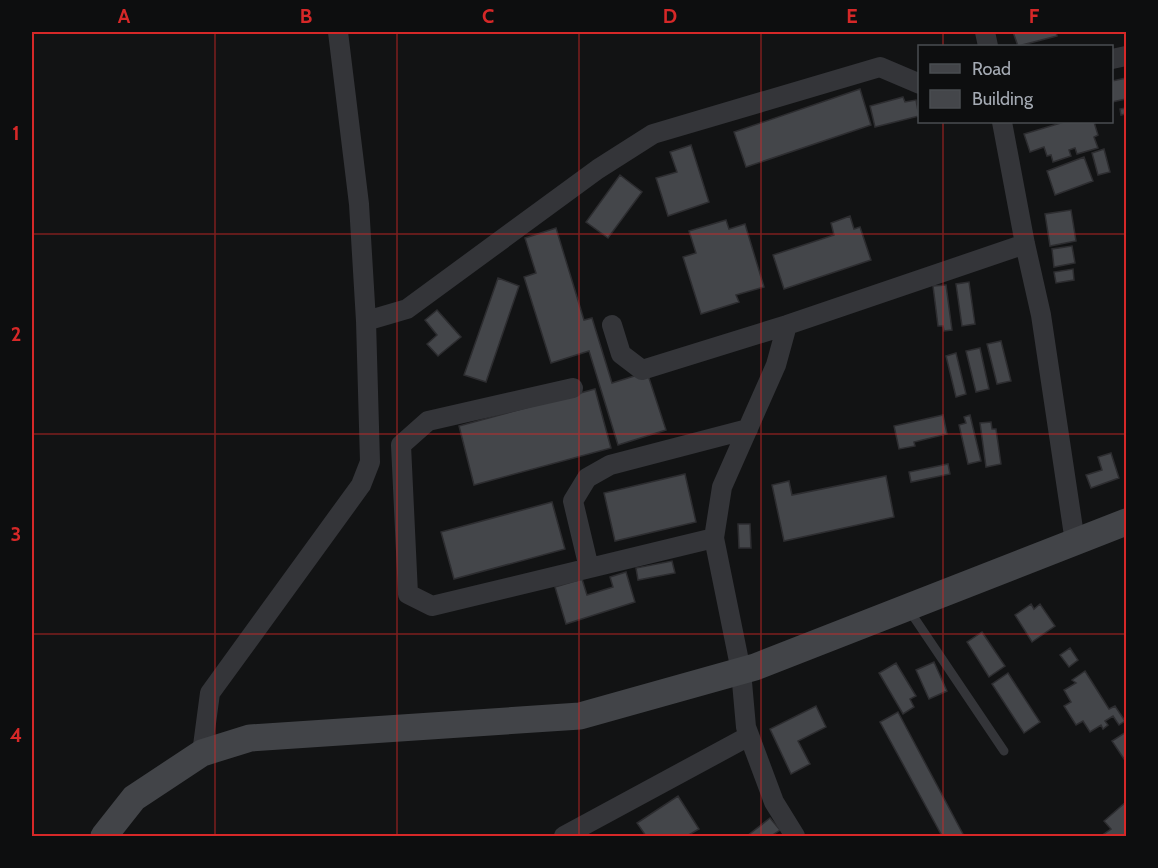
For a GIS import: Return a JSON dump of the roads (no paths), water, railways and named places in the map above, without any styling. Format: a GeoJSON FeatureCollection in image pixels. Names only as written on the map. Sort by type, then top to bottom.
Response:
{"type":"FeatureCollection","features":[{"type":"Feature","properties":{"kind":"street"},"geometry":{"type":"LineString","coordinates":[[202,753],[210,693],[362,485],[370,462],[366,321],[359,204],[338,32]]}},
{"type":"Feature","properties":{"kind":"street"},"geometry":{"type":"LineString","coordinates":[[366,321],[407,309],[597,169],[653,134],[880,67],[918,83]]}},
{"type":"Feature","properties":{"kind":"street"},"geometry":{"type":"LineString","coordinates":[[1002,123],[1041,315],[1075,542]]}},
{"type":"Feature","properties":{"kind":"street"},"geometry":{"type":"LineString","coordinates":[[612,325],[621,354],[642,370],[788,325],[1025,244]]}},
{"type":"Feature","properties":{"kind":"street"},"geometry":{"type":"LineString","coordinates":[[788,325],[776,365],[722,487],[714,538],[741,671],[746,727],[774,802],[795,837]]}},
{"type":"Feature","properties":{"kind":"street"},"geometry":{"type":"LineString","coordinates":[[573,388],[428,421],[401,445],[408,594],[432,606],[714,538]]}},
{"type":"Feature","properties":{"kind":"street"},"geometry":{"type":"LineString","coordinates":[[589,568],[573,501],[587,478],[610,465],[748,429]]}},
{"type":"Feature","properties":{"kind":"street"},"geometry":{"type":"LineString","coordinates":[[104,837],[134,798],[202,753],[250,738],[580,716],[741,671],[1126,522]]}},
{"type":"Feature","properties":{"kind":"street"},"geometry":{"type":"LineString","coordinates":[[564,837],[749,736]]}},
{"type":"Feature","properties":{"kind":"lane"},"geometry":{"type":"LineString","coordinates":[[907,608],[1004,751]]}}]}
